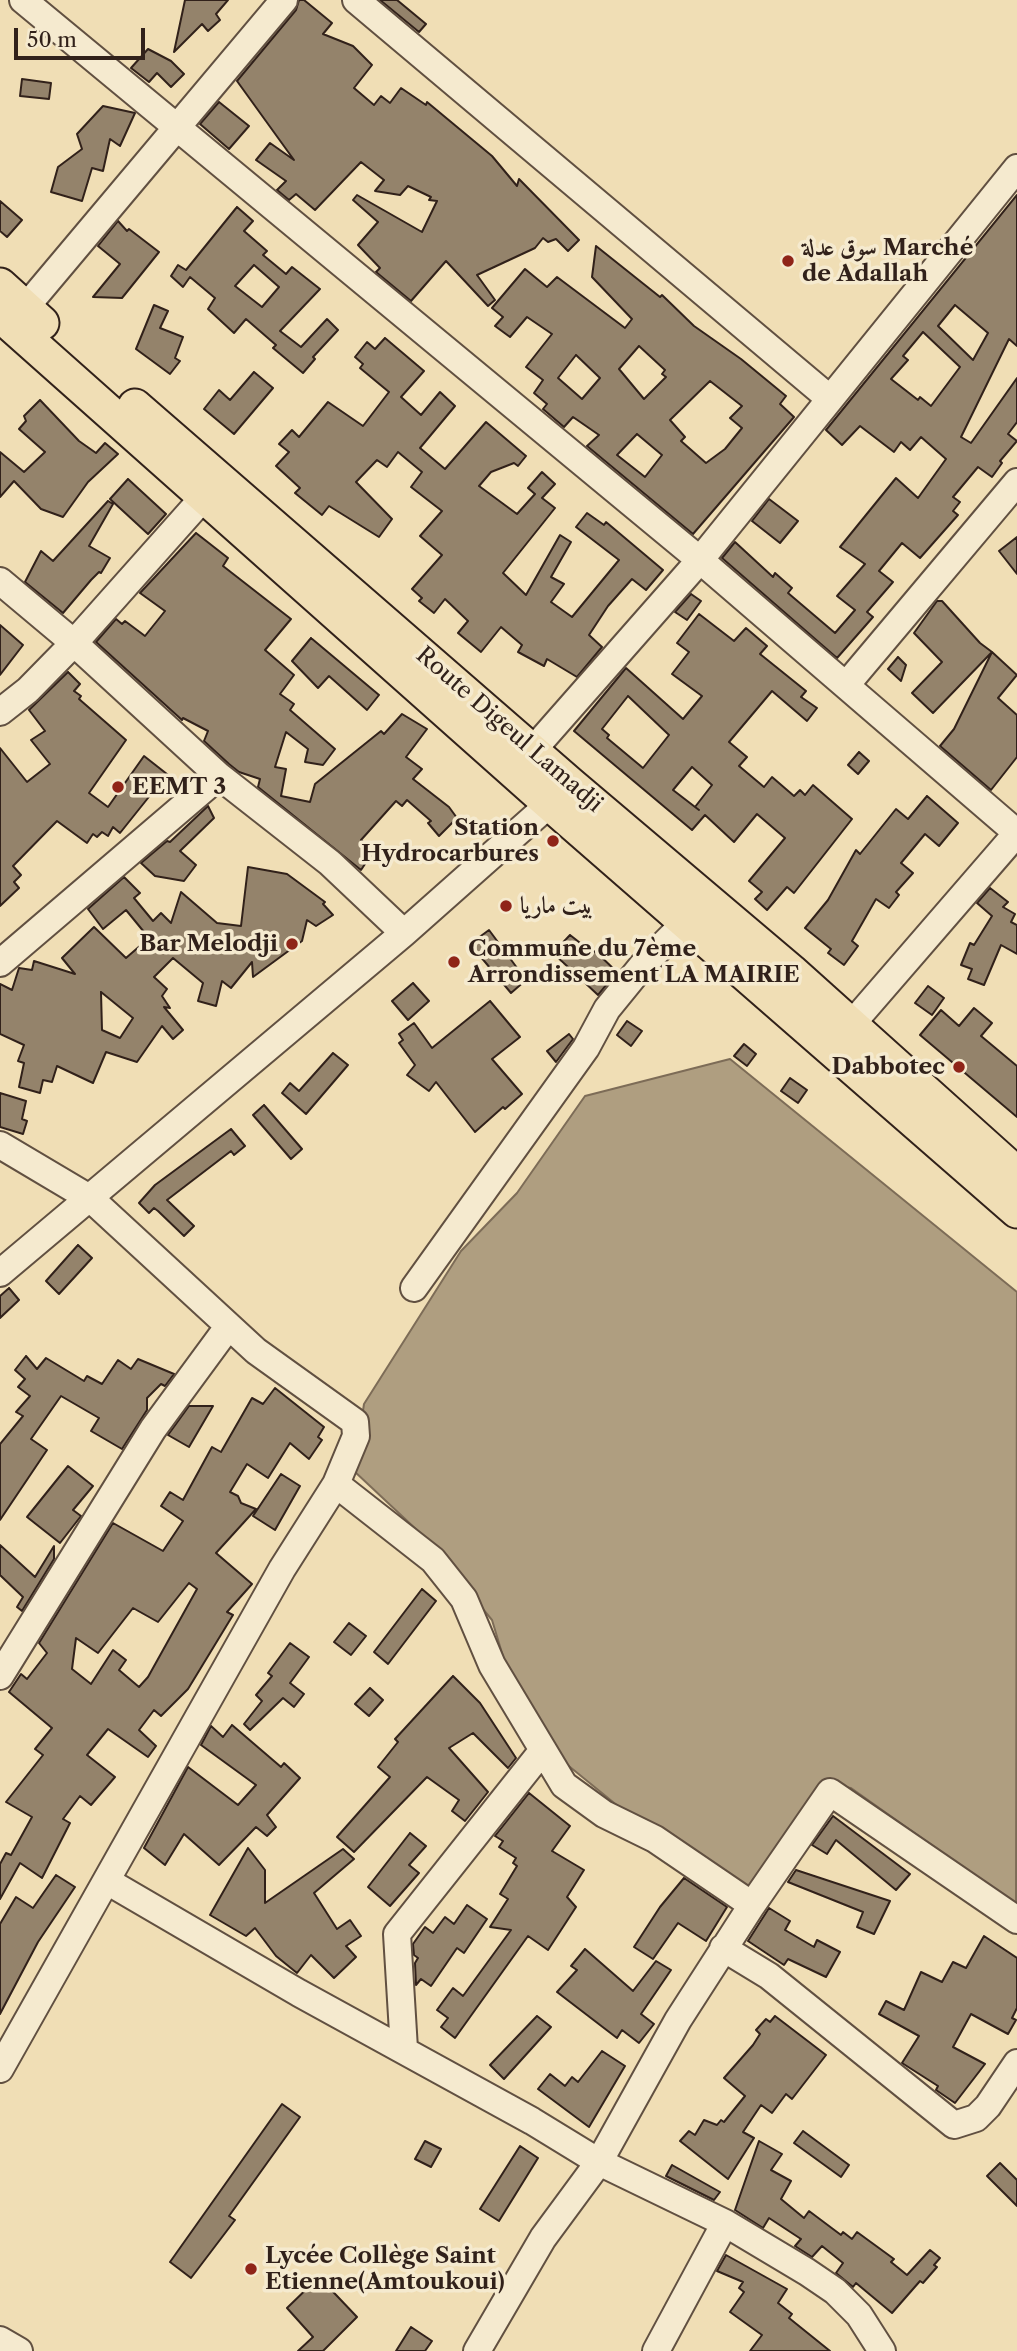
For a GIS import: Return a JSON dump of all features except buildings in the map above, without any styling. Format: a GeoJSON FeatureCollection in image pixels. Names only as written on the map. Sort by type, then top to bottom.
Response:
{"type":"FeatureCollection","features":[{"type":"Feature","properties":{"kind":"main road","name":"Route Digeul Lamadji"},"geometry":{"type":"LineString","coordinates":[[0,285],[13,311],[532,751],[560,794],[791,971],[850,1026],[1012,1160]]}},
{"type":"Feature","properties":{"kind":"main road"},"geometry":{"type":"LineString","coordinates":[[13,311],[203,498],[394,662],[560,794],[685,922],[1017,1211]]}},
{"type":"Feature","properties":{"kind":"street"},"geometry":{"type":"LineString","coordinates":[[23,0],[848,684],[1017,833],[850,1026]]}},
{"type":"Feature","properties":{"kind":"street"},"geometry":{"type":"LineString","coordinates":[[13,311],[284,0]]}},
{"type":"Feature","properties":{"kind":"street"},"geometry":{"type":"LineString","coordinates":[[356,0],[829,398]]}},
{"type":"Feature","properties":{"kind":"street"},"geometry":{"type":"LineString","coordinates":[[532,751],[700,560],[1017,168]]}},
{"type":"Feature","properties":{"kind":"street"},"geometry":{"type":"LineString","coordinates":[[848,684],[1017,482]]}},
{"type":"Feature","properties":{"kind":"street"},"geometry":{"type":"LineString","coordinates":[[0,712],[28,690],[74,643],[203,498]]}},
{"type":"Feature","properties":{"kind":"street"},"geometry":{"type":"LineString","coordinates":[[0,581],[74,643],[219,776],[330,863],[404,933]]}},
{"type":"Feature","properties":{"kind":"street"},"geometry":{"type":"LineString","coordinates":[[0,963],[219,776]]}},
{"type":"Feature","properties":{"kind":"street"},"geometry":{"type":"LineString","coordinates":[[0,1273],[404,933],[560,794]]}},
{"type":"Feature","properties":{"kind":"street"},"geometry":{"type":"LineString","coordinates":[[414,1288],[586,1048],[607,1009],[642,966],[685,922]]}},
{"type":"Feature","properties":{"kind":"street"},"geometry":{"type":"LineString","coordinates":[[0,1145],[90,1199],[256,1351],[355,1422],[356,1436],[336,1484],[282,1569],[0,2069]]}},
{"type":"Feature","properties":{"kind":"street"},"geometry":{"type":"LineString","coordinates":[[0,1676],[153,1429],[228,1327]]}},
{"type":"Feature","properties":{"kind":"street"},"geometry":{"type":"LineString","coordinates":[[336,1484],[433,1560],[464,1598],[492,1665],[564,1785],[604,1814],[655,1839],[735,1896],[752,1905]]}},
{"type":"Feature","properties":{"kind":"street"},"geometry":{"type":"LineString","coordinates":[[404,2049],[397,1934],[543,1750]]}},
{"type":"Feature","properties":{"kind":"street"},"geometry":{"type":"LineString","coordinates":[[477,2351],[542,2238],[599,2162],[678,2020],[723,1948],[830,1792],[1017,1920]]}},
{"type":"Feature","properties":{"kind":"street"},"geometry":{"type":"LineString","coordinates":[[107,1881],[599,2162],[725,2223],[835,2291],[859,2315],[882,2351]]}},
{"type":"Feature","properties":{"kind":"street"},"geometry":{"type":"LineString","coordinates":[[723,1948],[769,1976],[954,2125],[976,2118],[1017,2063]]}},
{"type":"Feature","properties":{"kind":"street"},"geometry":{"type":"LineString","coordinates":[[656,2351],[725,2223]]}},
{"type":"Feature","properties":{"kind":"street"},"geometry":{"type":"LineString","coordinates":[[0,2340],[19,2351]]}},
{"type":"Feature","properties":{"kind":"shaded area"},"geometry":{"type":"Polygon","coordinates":[[[730,1059],[1017,1292],[1016,1905],[851,1788],[821,1784],[747,1897],[635,1820],[559,1758],[505,1663],[492,1620],[419,1532],[354,1471],[364,1404],[461,1251],[517,1193],[585,1096],[730,1059]]]}},
{"type":"Feature","properties":{"kind":"place","name":"سوق عدلة Marché de Adallah"},"geometry":{"type":"Point","coordinates":[788,261]}},
{"type":"Feature","properties":{"kind":"place","name":"EEMT 3"},"geometry":{"type":"Point","coordinates":[118,787]}},
{"type":"Feature","properties":{"kind":"place","name":"Station Hydrocarbures"},"geometry":{"type":"Point","coordinates":[553,841]}},
{"type":"Feature","properties":{"kind":"place","name":"بيت ماريا"},"geometry":{"type":"Point","coordinates":[506,906]}},
{"type":"Feature","properties":{"kind":"place","name":"Bar Melodji"},"geometry":{"type":"Point","coordinates":[292,944]}},
{"type":"Feature","properties":{"kind":"place","name":"Commune du 7ème Arrondissement LA MAIRIE"},"geometry":{"type":"Point","coordinates":[454,962]}},
{"type":"Feature","properties":{"kind":"place","name":"Dabbotec"},"geometry":{"type":"Point","coordinates":[959,1067]}},
{"type":"Feature","properties":{"kind":"place","name":"Lycée Collège Saint Etienne(Amtoukoui)"},"geometry":{"type":"Point","coordinates":[251,2269]}}]}
